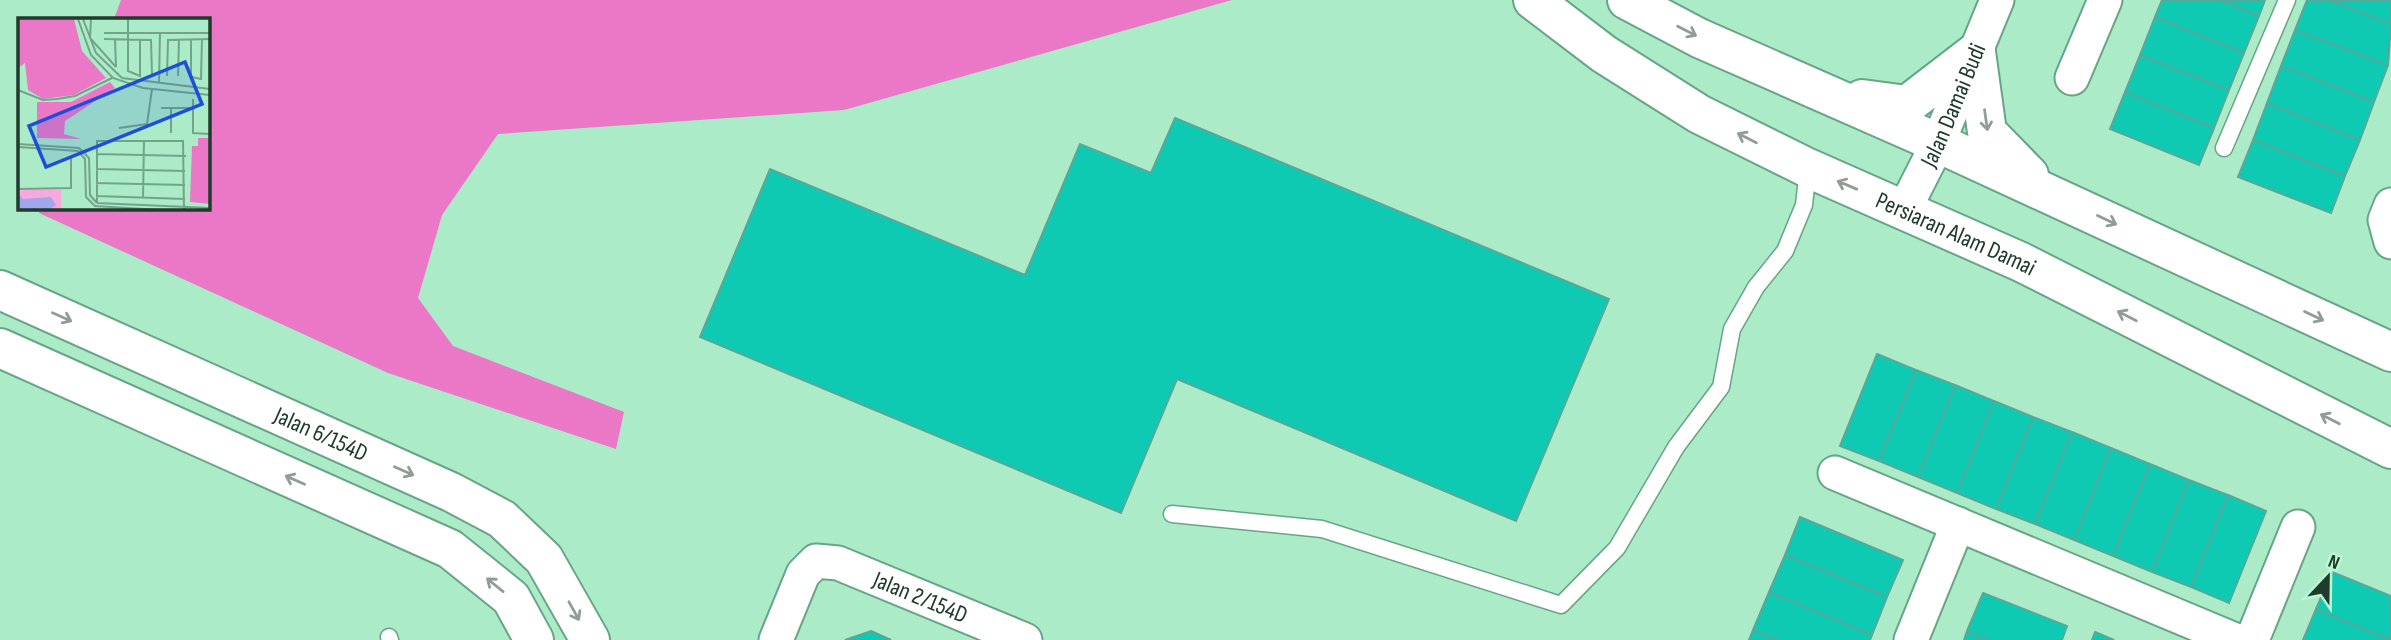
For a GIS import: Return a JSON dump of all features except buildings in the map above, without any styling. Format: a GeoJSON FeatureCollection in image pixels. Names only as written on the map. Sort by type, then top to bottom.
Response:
{"type":"FeatureCollection","features":[{"type":"Feature","properties":{"kind":"street","name":"Persiaran Alam Damai"},"geometry":{"type":"LineString","coordinates":[[1533,0],[1604,54],[1699,114],[1808,168],[2021,262],[2391,449]]}},
{"type":"Feature","properties":{"kind":"street"},"geometry":{"type":"LineString","coordinates":[[1626,0],[1699,37],[1938,143],[2391,352]]}},
{"type":"Feature","properties":{"kind":"street","name":"Jalan Damai Budi"},"geometry":{"type":"LineString","coordinates":[[1904,210],[1938,143],[1997,0]]}},
{"type":"Feature","properties":{"kind":"street"},"geometry":{"type":"LineString","coordinates":[[2072,78],[2105,0]]}},
{"type":"Feature","properties":{"kind":"street"},"geometry":{"type":"LineString","coordinates":[[1832,96],[1907,105],[1976,52],[1987,132],[2045,192]]}},
{"type":"Feature","properties":{"kind":"street","name":"Jalan 6/154D"},"geometry":{"type":"LineString","coordinates":[[0,289],[439,486],[502,519],[544,559],[590,640]]}},
{"type":"Feature","properties":{"kind":"street"},"geometry":{"type":"LineString","coordinates":[[0,348],[450,549],[511,598],[534,640]]}},
{"type":"Feature","properties":{"kind":"street"},"geometry":{"type":"LineString","coordinates":[[1835,473],[2235,640]]}},
{"type":"Feature","properties":{"kind":"street"},"geometry":{"type":"LineString","coordinates":[[1911,640],[1958,524]]}},
{"type":"Feature","properties":{"kind":"street"},"geometry":{"type":"LineString","coordinates":[[2252,640],[2298,527]]}},
{"type":"Feature","properties":{"kind":"street","name":"Jalan 2/154D"},"geometry":{"type":"LineString","coordinates":[[776,640],[803,574],[816,561],[838,563],[1025,640]]}},
{"type":"Feature","properties":{"kind":"lane"},"geometry":{"type":"LineString","coordinates":[[2224,148],[2287,0]]}},
{"type":"Feature","properties":{"kind":"lane"},"geometry":{"type":"LineString","coordinates":[[1172,514],[1322,530],[1561,605],[1617,548],[1676,447],[1721,387],[1732,329],[1756,287],[1786,251],[1804,205],[1808,168]]}},
{"type":"Feature","properties":{"kind":"shaded area"},"geometry":{"type":"Polygon","coordinates":[[[121,0],[1232,0],[844,110],[498,134],[442,215],[418,298],[453,346],[624,412],[616,449],[388,373],[39,213],[40,210],[210,210],[210,18],[114,18],[121,0]]]}}]}
